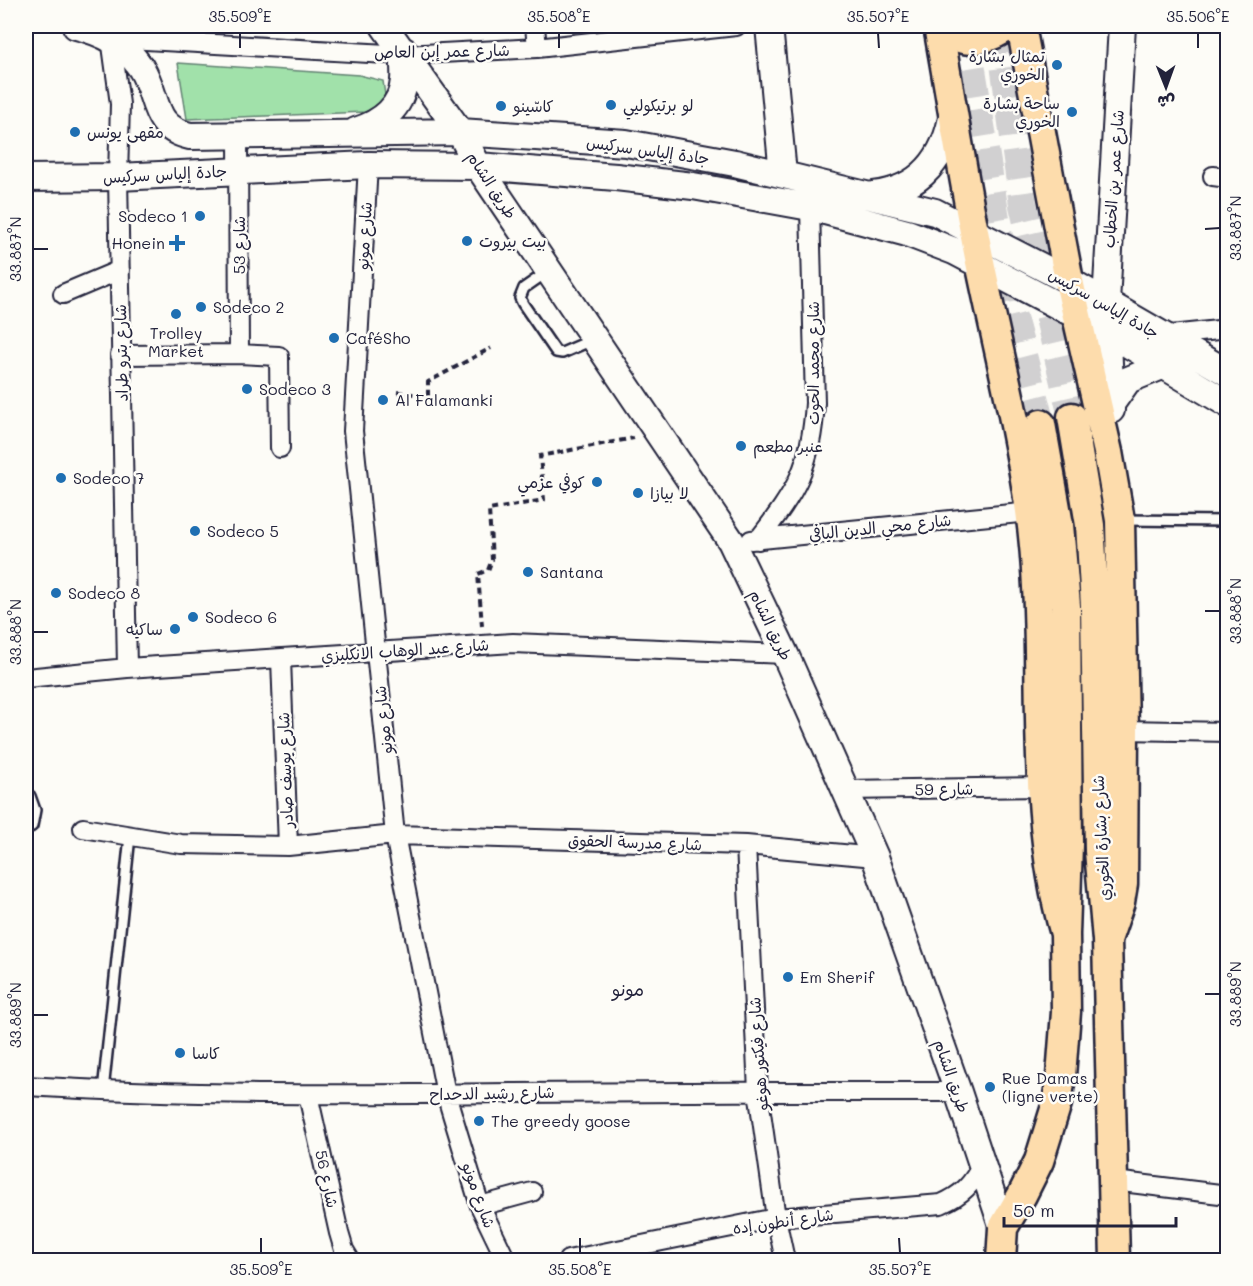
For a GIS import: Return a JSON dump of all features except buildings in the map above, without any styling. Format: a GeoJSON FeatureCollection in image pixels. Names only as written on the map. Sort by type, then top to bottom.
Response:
{"type":"FeatureCollection","features":[{"type":"Feature","properties":{"kind":"main road","name":"طريق الشام"},"geometry":{"type":"LineString","coordinates":[[384,26],[460,132],[478,166],[731,541],[785,654],[875,856],[1003,1228],[1001,1260]]}},
{"type":"Feature","properties":{"kind":"main road","name":"طريق الشام"},"geometry":{"type":"LineString","coordinates":[[400,26],[405,37],[404,55]]}},
{"type":"Feature","properties":{"kind":"main road"},"geometry":{"type":"LineString","coordinates":[[769,26],[783,174]]}},
{"type":"Feature","properties":{"kind":"main road"},"geometry":{"type":"LineString","coordinates":[[938,26],[980,265],[1008,394],[1030,512],[1038,597],[1042,787],[1050,874],[1065,934]]}},
{"type":"Feature","properties":{"kind":"main road"},"geometry":{"type":"LineString","coordinates":[[944,26],[956,36],[973,39],[992,36],[1008,26]]}},
{"type":"Feature","properties":{"kind":"main road"},"geometry":{"type":"LineString","coordinates":[[1020,26],[1076,316],[1108,452],[1120,520],[1124,730],[1123,884],[1120,902],[1107,940]]}},
{"type":"Feature","properties":{"kind":"main road","name":"شارع عمر بن الخطاب"},"geometry":{"type":"LineString","coordinates":[[1111,404],[1106,302],[1122,26]]}},
{"type":"Feature","properties":{"kind":"main road","name":"جادة إلياس سركيس"},"geometry":{"type":"LineString","coordinates":[[92,30],[141,68],[160,117],[172,130],[190,136],[460,132],[626,143],[682,152],[783,174],[929,210],[1069,281],[1227,373]]}},
{"type":"Feature","properties":{"kind":"main road"},"geometry":{"type":"LineString","coordinates":[[347,134],[365,128],[390,114],[403,87],[404,55]]}},
{"type":"Feature","properties":{"kind":"main road"},"geometry":{"type":"LineString","coordinates":[[870,196],[888,194],[909,185],[927,171],[941,152],[950,131],[953,109]]}},
{"type":"Feature","properties":{"kind":"main road","name":"جادة إلياس سركيس"},"geometry":{"type":"LineString","coordinates":[[26,178],[118,177],[368,165],[478,166],[671,183],[810,207],[931,241],[1108,332],[1227,404]]}},
{"type":"Feature","properties":{"kind":"main road"},"geometry":{"type":"LineString","coordinates":[[1108,452],[1111,404],[1128,380],[1162,366]]}},
{"type":"Feature","properties":{"kind":"main road","name":"شارع بشارة الخوري"},"geometry":{"type":"LineString","coordinates":[[1072,417],[1090,525],[1095,605],[1099,851],[1107,940],[1115,1260]]}},
{"type":"Feature","properties":{"kind":"main road","name":"شارع بشارة الخوري"},"geometry":{"type":"LineString","coordinates":[[1003,1228],[1039,1161],[1057,1102],[1066,1012],[1065,934],[1068,844],[1066,606],[1059,525],[1041,424]]}},
{"type":"Feature","properties":{"kind":"street"},"geometry":{"type":"LineString","coordinates":[[535,26],[537,48]]}},
{"type":"Feature","properties":{"kind":"street","name":"شارع عمر إبن العاص"},"geometry":{"type":"LineString","coordinates":[[92,30],[404,55],[537,48],[736,26]]}},
{"type":"Feature","properties":{"kind":"street","name":"شارع بترو طراد"},"geometry":{"type":"LineString","coordinates":[[92,30],[120,104],[118,177],[120,355],[127,668]]}},
{"type":"Feature","properties":{"kind":"street","name":"شارع 53"},"geometry":{"type":"LineString","coordinates":[[238,136],[239,354]]}},
{"type":"Feature","properties":{"kind":"street","name":"شارع مونو"},"geometry":{"type":"LineString","coordinates":[[368,165],[353,431],[395,835],[446,1094],[480,1206],[506,1260]]}},
{"type":"Feature","properties":{"kind":"street","name":"شارع محمد الحوت"},"geometry":{"type":"LineString","coordinates":[[758,540],[786,505],[810,450],[815,391],[810,207]]}},
{"type":"Feature","properties":{"kind":"street"},"geometry":{"type":"LineString","coordinates":[[63,294],[120,270]]}},
{"type":"Feature","properties":{"kind":"street"},"geometry":{"type":"LineString","coordinates":[[1161,336],[1227,328]]}},
{"type":"Feature","properties":{"kind":"street"},"geometry":{"type":"LineString","coordinates":[[120,355],[279,356],[280,448]]}},
{"type":"Feature","properties":{"kind":"street","name":"شارع محي الدين اليافي"},"geometry":{"type":"LineString","coordinates":[[731,541],[1030,512]]}},
{"type":"Feature","properties":{"kind":"street","name":"شارع عبد الوهاب الانكليزي"},"geometry":{"type":"LineString","coordinates":[[26,678],[127,668],[513,643],[785,654]]}},
{"type":"Feature","properties":{"kind":"street","name":"شارع يوسف صادر"},"geometry":{"type":"LineString","coordinates":[[281,659],[288,846],[395,835]]}},
{"type":"Feature","properties":{"kind":"street"},"geometry":{"type":"LineString","coordinates":[[1124,730],[1227,732]]}},
{"type":"Feature","properties":{"kind":"street","name":"شارع 59"},"geometry":{"type":"LineString","coordinates":[[846,790],[1042,787]]}},
{"type":"Feature","properties":{"kind":"street"},"geometry":{"type":"LineString","coordinates":[[83,828],[181,844],[288,846]]}},
{"type":"Feature","properties":{"kind":"street","name":"شارع مدرسة الحقوق"},"geometry":{"type":"LineString","coordinates":[[395,835],[746,845],[875,856]]}},
{"type":"Feature","properties":{"kind":"street","name":"شارع فيكتور هوغو"},"geometry":{"type":"LineString","coordinates":[[746,845],[759,1091],[776,1218],[785,1260]]}},
{"type":"Feature","properties":{"kind":"street","name":"شارع رشيد الدحداح"},"geometry":{"type":"LineString","coordinates":[[26,1086],[103,1091],[308,1095],[759,1091],[958,1092]]}},
{"type":"Feature","properties":{"kind":"street","name":"شارع 56"},"geometry":{"type":"LineString","coordinates":[[308,1095],[339,1233],[350,1260]]}},
{"type":"Feature","properties":{"kind":"street","name":"شارع أنطون إده"},"geometry":{"type":"LineString","coordinates":[[568,1260],[776,1218],[941,1204],[967,1189],[976,1178],[982,1164]]}},
{"type":"Feature","properties":{"kind":"street"},"geometry":{"type":"LineString","coordinates":[[1114,1181],[1227,1195]]}},
{"type":"Feature","properties":{"kind":"street"},"geometry":{"type":"LineString","coordinates":[[480,1206],[532,1192]]}},
{"type":"Feature","properties":{"kind":"lane"},"geometry":{"type":"LineString","coordinates":[[549,271],[524,288],[520,298],[523,304],[556,352],[568,351],[594,339]]}},
{"type":"Feature","properties":{"kind":"lane"},"geometry":{"type":"LineString","coordinates":[[1120,520],[1227,521]]}},
{"type":"Feature","properties":{"kind":"lane"},"geometry":{"type":"LineString","coordinates":[[26,794],[30,796],[34,810],[32,826],[26,830]]}},
{"type":"Feature","properties":{"kind":"lane"},"geometry":{"type":"LineString","coordinates":[[103,1091],[130,836]]}},
{"type":"Feature","properties":{"kind":"path"},"geometry":{"type":"LineString","coordinates":[[397,392],[428,396],[428,382],[491,348]]}},
{"type":"Feature","properties":{"kind":"path"},"geometry":{"type":"LineString","coordinates":[[484,645],[478,574],[488,570],[492,560],[489,510],[544,500],[540,456],[658,433]]}},
{"type":"Feature","properties":{"kind":"green space"},"geometry":{"type":"Polygon","coordinates":[[[178,63],[359,75],[383,81],[386,102],[365,112],[187,119],[178,63]]]}},
{"type":"Feature","properties":{"kind":"tunnel"},"geometry":{"type":"LineString","coordinates":[[965,26],[1010,306],[1041,424]]}},
{"type":"Feature","properties":{"kind":"tunnel"},"geometry":{"type":"LineString","coordinates":[[999,26],[1023,205],[1072,417]]}},
{"type":"Feature","properties":{"kind":"place","name":"تمثال بشارة الخوري"},"geometry":{"type":"Point","coordinates":[1057,65]}},
{"type":"Feature","properties":{"kind":"place","name":"لو برتيكوليي"},"geometry":{"type":"Point","coordinates":[611,105]}},
{"type":"Feature","properties":{"kind":"place","name":"كاسّينو"},"geometry":{"type":"Point","coordinates":[501,106]}},
{"type":"Feature","properties":{"kind":"place","name":"ساحة بشارة الخوري"},"geometry":{"type":"Point","coordinates":[1072,112]}},
{"type":"Feature","properties":{"kind":"place","name":"مقهى يونس"},"geometry":{"type":"Point","coordinates":[75,132]}},
{"type":"Feature","properties":{"kind":"place","name":"Sodeco 1"},"geometry":{"type":"Point","coordinates":[200,216]}},
{"type":"Feature","properties":{"kind":"place","name":"بيت بيروت"},"geometry":{"type":"Point","coordinates":[467,241]}},
{"type":"Feature","properties":{"kind":"place","name":"Honein"},"geometry":{"type":"Point","coordinates":[177,243]}},
{"type":"Feature","properties":{"kind":"place","name":"Sodeco 2"},"geometry":{"type":"Point","coordinates":[201,307]}},
{"type":"Feature","properties":{"kind":"place","name":"Trolley Market"},"geometry":{"type":"Point","coordinates":[176,314]}},
{"type":"Feature","properties":{"kind":"place","name":"CaféSho"},"geometry":{"type":"Point","coordinates":[334,338]}},
{"type":"Feature","properties":{"kind":"place","name":"Sodeco 3"},"geometry":{"type":"Point","coordinates":[247,389]}},
{"type":"Feature","properties":{"kind":"place","name":"Al Falamanki"},"geometry":{"type":"Point","coordinates":[383,400]}},
{"type":"Feature","properties":{"kind":"place","name":"عنبر مطعم"},"geometry":{"type":"Point","coordinates":[741,446]}},
{"type":"Feature","properties":{"kind":"place","name":"Sodeco 7"},"geometry":{"type":"Point","coordinates":[61,478]}},
{"type":"Feature","properties":{"kind":"place","name":"كوفي عزمي"},"geometry":{"type":"Point","coordinates":[597,482]}},
{"type":"Feature","properties":{"kind":"place","name":"لا بيازا"},"geometry":{"type":"Point","coordinates":[638,493]}},
{"type":"Feature","properties":{"kind":"place","name":"Sodeco 5"},"geometry":{"type":"Point","coordinates":[195,531]}},
{"type":"Feature","properties":{"kind":"place","name":"Santana"},"geometry":{"type":"Point","coordinates":[528,572]}},
{"type":"Feature","properties":{"kind":"place","name":"Sodeco 8"},"geometry":{"type":"Point","coordinates":[56,593]}},
{"type":"Feature","properties":{"kind":"place","name":"Sodeco 6"},"geometry":{"type":"Point","coordinates":[193,617]}},
{"type":"Feature","properties":{"kind":"place","name":"ساكيه"},"geometry":{"type":"Point","coordinates":[175,629]}},
{"type":"Feature","properties":{"kind":"place","name":"Em Sherif"},"geometry":{"type":"Point","coordinates":[788,977]}},
{"type":"Feature","properties":{"kind":"place","name":"كاسا"},"geometry":{"type":"Point","coordinates":[180,1053]}},
{"type":"Feature","properties":{"kind":"place","name":"Rue Damas (ligne verte)"},"geometry":{"type":"Point","coordinates":[990,1087]}},
{"type":"Feature","properties":{"kind":"place","name":"The greedy goose"},"geometry":{"type":"Point","coordinates":[479,1121]}},
{"type":"Feature","properties":{"kind":"district","name":"مونو"},"geometry":{"type":"Point","coordinates":[628,990]}}]}
